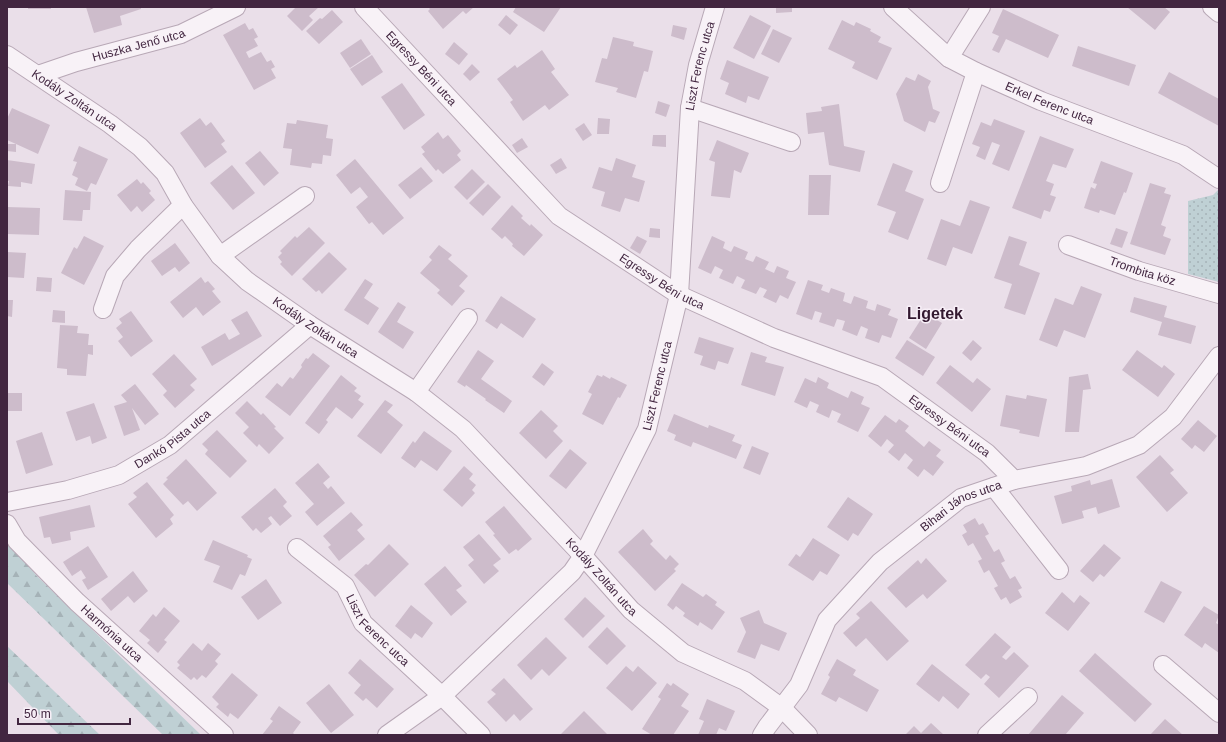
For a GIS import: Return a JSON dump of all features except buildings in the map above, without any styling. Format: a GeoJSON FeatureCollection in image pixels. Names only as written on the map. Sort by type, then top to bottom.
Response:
{"type":"FeatureCollection","features":[{"type":"Feature","properties":{"kind":"street","name":"Huszka Jenő utca"},"geometry":{"type":"LineString","coordinates":[[38,75],[76,62],[181,34],[236,7]]}},
{"type":"Feature","properties":{"kind":"street","name":"Egressy Béni utca"},"geometry":{"type":"LineString","coordinates":[[364,7],[559,216],[679,294],[774,338],[882,377],[987,453],[1014,480]]}},
{"type":"Feature","properties":{"kind":"street","name":"Liszt Ferenc utca"},"geometry":{"type":"LineString","coordinates":[[387,735],[442,696],[572,572],[584,556],[646,429],[679,294],[690,108],[698,65],[715,7]]}},
{"type":"Feature","properties":{"kind":"street","name":"Erkel Ferenc utca"},"geometry":{"type":"LineString","coordinates":[[893,7],[949,58],[976,72],[1041,101],[1183,155],[1219,179]]}},
{"type":"Feature","properties":{"kind":"street"},"geometry":{"type":"LineString","coordinates":[[949,58],[981,7]]}},
{"type":"Feature","properties":{"kind":"street"},"geometry":{"type":"LineString","coordinates":[[1212,7],[1219,13]]}},
{"type":"Feature","properties":{"kind":"street","name":"Kodály Zoltán utca"},"geometry":{"type":"LineString","coordinates":[[7,55],[110,124],[140,147],[165,173],[183,205],[220,256],[247,281],[310,325],[416,392],[463,429],[584,556],[631,610],[683,653],[745,681],[782,708],[808,735]]}},
{"type":"Feature","properties":{"kind":"street"},"geometry":{"type":"LineString","coordinates":[[940,182],[976,72]]}},
{"type":"Feature","properties":{"kind":"street"},"geometry":{"type":"LineString","coordinates":[[690,108],[791,142]]}},
{"type":"Feature","properties":{"kind":"street"},"geometry":{"type":"LineString","coordinates":[[220,256],[305,196]]}},
{"type":"Feature","properties":{"kind":"street"},"geometry":{"type":"LineString","coordinates":[[103,308],[116,276],[138,249],[183,205]]}},
{"type":"Feature","properties":{"kind":"street","name":"Trombita köz"},"geometry":{"type":"LineString","coordinates":[[1068,245],[1139,271],[1219,294]]}},
{"type":"Feature","properties":{"kind":"street"},"geometry":{"type":"LineString","coordinates":[[416,392],[468,318]]}},
{"type":"Feature","properties":{"kind":"street","name":"Dankó Pista utca"},"geometry":{"type":"LineString","coordinates":[[7,502],[68,490],[119,475],[170,445],[310,325]]}},
{"type":"Feature","properties":{"kind":"street","name":"Bihari János utca"},"geometry":{"type":"LineString","coordinates":[[762,735],[766,727],[799,685],[827,620],[880,562],[961,498],[1014,480],[1086,466],[1139,445],[1173,416],[1219,356]]}},
{"type":"Feature","properties":{"kind":"street"},"geometry":{"type":"LineString","coordinates":[[994,487],[1059,570]]}},
{"type":"Feature","properties":{"kind":"street","name":"Harmónia utca"},"geometry":{"type":"LineString","coordinates":[[7,524],[17,540],[77,602],[224,735]]}},
{"type":"Feature","properties":{"kind":"street","name":"Liszt Ferenc utca"},"geometry":{"type":"LineString","coordinates":[[297,548],[345,586],[363,623],[442,696],[481,735]]}},
{"type":"Feature","properties":{"kind":"street"},"geometry":{"type":"LineString","coordinates":[[1163,665],[1219,713]]}},
{"type":"Feature","properties":{"kind":"street"},"geometry":{"type":"LineString","coordinates":[[987,735],[1028,697]]}},
{"type":"Feature","properties":{"kind":"green space"},"geometry":{"type":"Polygon","coordinates":[[[1219,189],[1219,282],[1188,274],[1188,201],[1213,195],[1219,189]]]}},
{"type":"Feature","properties":{"kind":"green space"},"geometry":{"type":"Polygon","coordinates":[[[7,539],[36,575],[201,735],[163,735],[7,583],[7,539]]]}},
{"type":"Feature","properties":{"kind":"green space"},"geometry":{"type":"Polygon","coordinates":[[[7,646],[100,735],[59,735],[7,681],[7,646]]]}},
{"type":"Feature","properties":{"kind":"district","name":"Ligetek"},"geometry":{"type":"Point","coordinates":[935,313]}}]}
